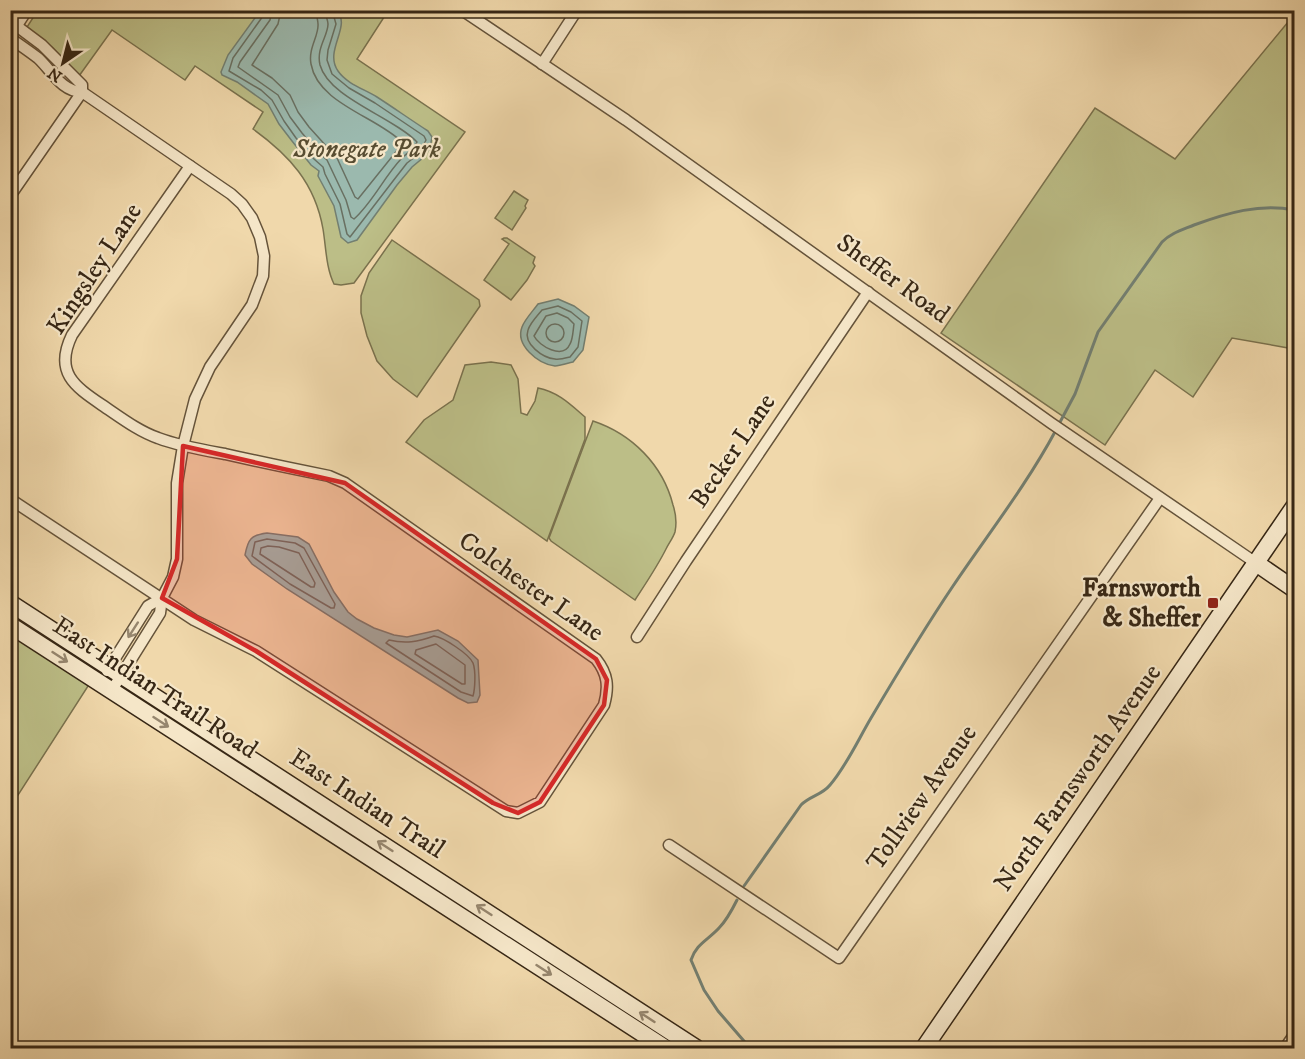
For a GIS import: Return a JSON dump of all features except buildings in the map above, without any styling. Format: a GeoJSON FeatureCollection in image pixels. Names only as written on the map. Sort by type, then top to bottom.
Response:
{"type":"FeatureCollection","features":[{"type":"Feature","properties":{"kind":"main road","name":"North Farnsworth Avenue"},"geometry":{"type":"LineString","coordinates":[[924,1048],[1294,507]]}},
{"type":"Feature","properties":{"kind":"main road","name":"Sheffer Road"},"geometry":{"type":"LineString","coordinates":[[1256,563],[1294,589]]}},
{"type":"Feature","properties":{"kind":"main road","name":"East Indian Trail"},"geometry":{"type":"LineString","coordinates":[[10,603],[696,1048]]}},
{"type":"Feature","properties":{"kind":"main road","name":"East Indian Trail Road"},"geometry":{"type":"LineString","coordinates":[[10,625],[665,1048]]}},
{"type":"Feature","properties":{"kind":"main road"},"geometry":{"type":"LineString","coordinates":[[424,893],[434,878]]}},
{"type":"Feature","properties":{"kind":"street"},"geometry":{"type":"LineString","coordinates":[[27,10],[12,30],[42,45],[80,82],[82,92],[231,194],[252,218],[260,237],[264,256],[263,276],[258,291],[202,382],[191,410],[176,489],[177,559],[173,577],[162,598],[160,613],[106,686]]}},
{"type":"Feature","properties":{"kind":"street","name":"Sheffer Road"},"geometry":{"type":"LineString","coordinates":[[462,10],[626,120],[1051,423],[1256,563]]}},
{"type":"Feature","properties":{"kind":"street"},"geometry":{"type":"LineString","coordinates":[[542,64],[577,10]]}},
{"type":"Feature","properties":{"kind":"street"},"geometry":{"type":"LineString","coordinates":[[10,196],[82,92]]}},
{"type":"Feature","properties":{"kind":"street","name":"Kingsley Lane"},"geometry":{"type":"LineString","coordinates":[[183,446],[146,433],[76,387],[65,366],[68,344],[72,335],[190,166]]}},
{"type":"Feature","properties":{"kind":"street","name":"Becker Lane"},"geometry":{"type":"LineString","coordinates":[[637,637],[868,292]]}},
{"type":"Feature","properties":{"kind":"street","name":"Colchester Lane"},"geometry":{"type":"LineString","coordinates":[[162,598],[194,620],[256,651],[506,811],[518,813],[540,802],[604,705],[608,691],[604,669],[596,659],[345,483],[329,476],[183,446]]}},
{"type":"Feature","properties":{"kind":"street","name":"Tollview Avenue"},"geometry":{"type":"LineString","coordinates":[[669,845],[839,958],[1160,498]]}},
{"type":"Feature","properties":{"kind":"street"},"geometry":{"type":"LineString","coordinates":[[10,499],[162,598]]}},
{"type":"Feature","properties":{"kind":"street"},"geometry":{"type":"LineString","coordinates":[[1286,1048],[1294,1035]]}},
{"type":"Feature","properties":{"kind":"highlighted area"},"geometry":{"type":"Polygon","coordinates":[[[183,446],[345,483],[596,659],[607,680],[604,705],[540,802],[518,813],[493,803],[256,651],[162,598],[177,559],[183,446]]]}},
{"type":"Feature","properties":{"kind":"green space","name":"Stonegate Park"},"geometry":{"type":"Polygon","coordinates":[[[38,10],[388,11],[357,59],[465,132],[354,283],[334,284],[319,213],[307,184],[289,160],[253,129],[263,112],[195,66],[185,80],[112,30],[79,76],[53,48],[27,27],[38,10]]]}},
{"type":"Feature","properties":{"kind":"green space"},"geometry":{"type":"Polygon","coordinates":[[[1288,22],[1294,27],[1294,349],[1232,338],[1193,397],[1155,370],[1105,445],[941,333],[1095,108],[1175,159],[1288,22]]]}},
{"type":"Feature","properties":{"kind":"green space"},"geometry":{"type":"Polygon","coordinates":[[[514,191],[528,200],[526,208],[512,230],[495,218],[514,191]]]}},
{"type":"Feature","properties":{"kind":"green space"},"geometry":{"type":"Polygon","coordinates":[[[504,238],[535,257],[533,263],[535,266],[511,300],[484,280],[509,244],[502,239],[504,238]]]}},
{"type":"Feature","properties":{"kind":"green space"},"geometry":{"type":"Polygon","coordinates":[[[392,240],[479,300],[480,306],[417,397],[393,379],[377,361],[361,313],[361,296],[369,273],[392,240]]]}},
{"type":"Feature","properties":{"kind":"green space"},"geometry":{"type":"Polygon","coordinates":[[[491,362],[511,365],[518,379],[521,413],[527,415],[535,401],[538,388],[558,396],[585,417],[585,439],[547,541],[406,442],[424,420],[453,400],[465,365],[491,362]]]}},
{"type":"Feature","properties":{"kind":"green space"},"geometry":{"type":"Polygon","coordinates":[[[593,421],[621,434],[654,464],[668,490],[675,512],[674,534],[635,600],[549,538],[593,421]]]}},
{"type":"Feature","properties":{"kind":"green space"},"geometry":{"type":"Polygon","coordinates":[[[11,632],[90,683],[11,806],[11,632]]]}},
{"type":"Feature","properties":{"kind":"water"},"geometry":{"type":"Polygon","coordinates":[[[335,10],[341,22],[334,55],[334,63],[338,71],[351,83],[377,97],[428,131],[432,137],[430,148],[424,157],[397,185],[357,240],[348,243],[341,237],[334,206],[318,176],[319,171],[311,165],[279,124],[268,104],[237,82],[222,75],[221,72],[228,55],[260,11],[335,10]]]}},
{"type":"Feature","properties":{"kind":"water"},"geometry":{"type":"Polygon","coordinates":[[[558,299],[574,306],[589,317],[583,350],[573,362],[555,366],[535,358],[525,347],[521,334],[525,321],[538,304],[558,299]]]}},
{"type":"Feature","properties":{"kind":"water"},"geometry":{"type":"Polygon","coordinates":[[[267,533],[298,537],[309,544],[334,592],[348,612],[357,619],[394,635],[407,637],[438,630],[458,641],[478,660],[480,695],[477,702],[468,703],[458,698],[287,589],[252,564],[245,555],[247,545],[257,535],[267,533]]]}},
{"type":"Feature","properties":{"kind":"waterway"},"geometry":{"type":"LineString","coordinates":[[1059,424],[1075,394],[1098,332],[1162,242],[1181,230],[1231,213],[1269,208],[1294,210]]}},
{"type":"Feature","properties":{"kind":"waterway"},"geometry":{"type":"LineString","coordinates":[[744,886],[801,805],[827,788],[842,769],[921,635],[1019,490],[1056,430]]}},
{"type":"Feature","properties":{"kind":"waterway"},"geometry":{"type":"LineString","coordinates":[[737,900],[724,922],[699,946],[691,960],[704,990],[718,1011],[750,1048]]}},
{"type":"Feature","properties":{"kind":"place","name":"Farnsworth & Sheffer"},"geometry":{"type":"Point","coordinates":[1213,603]}}]}
